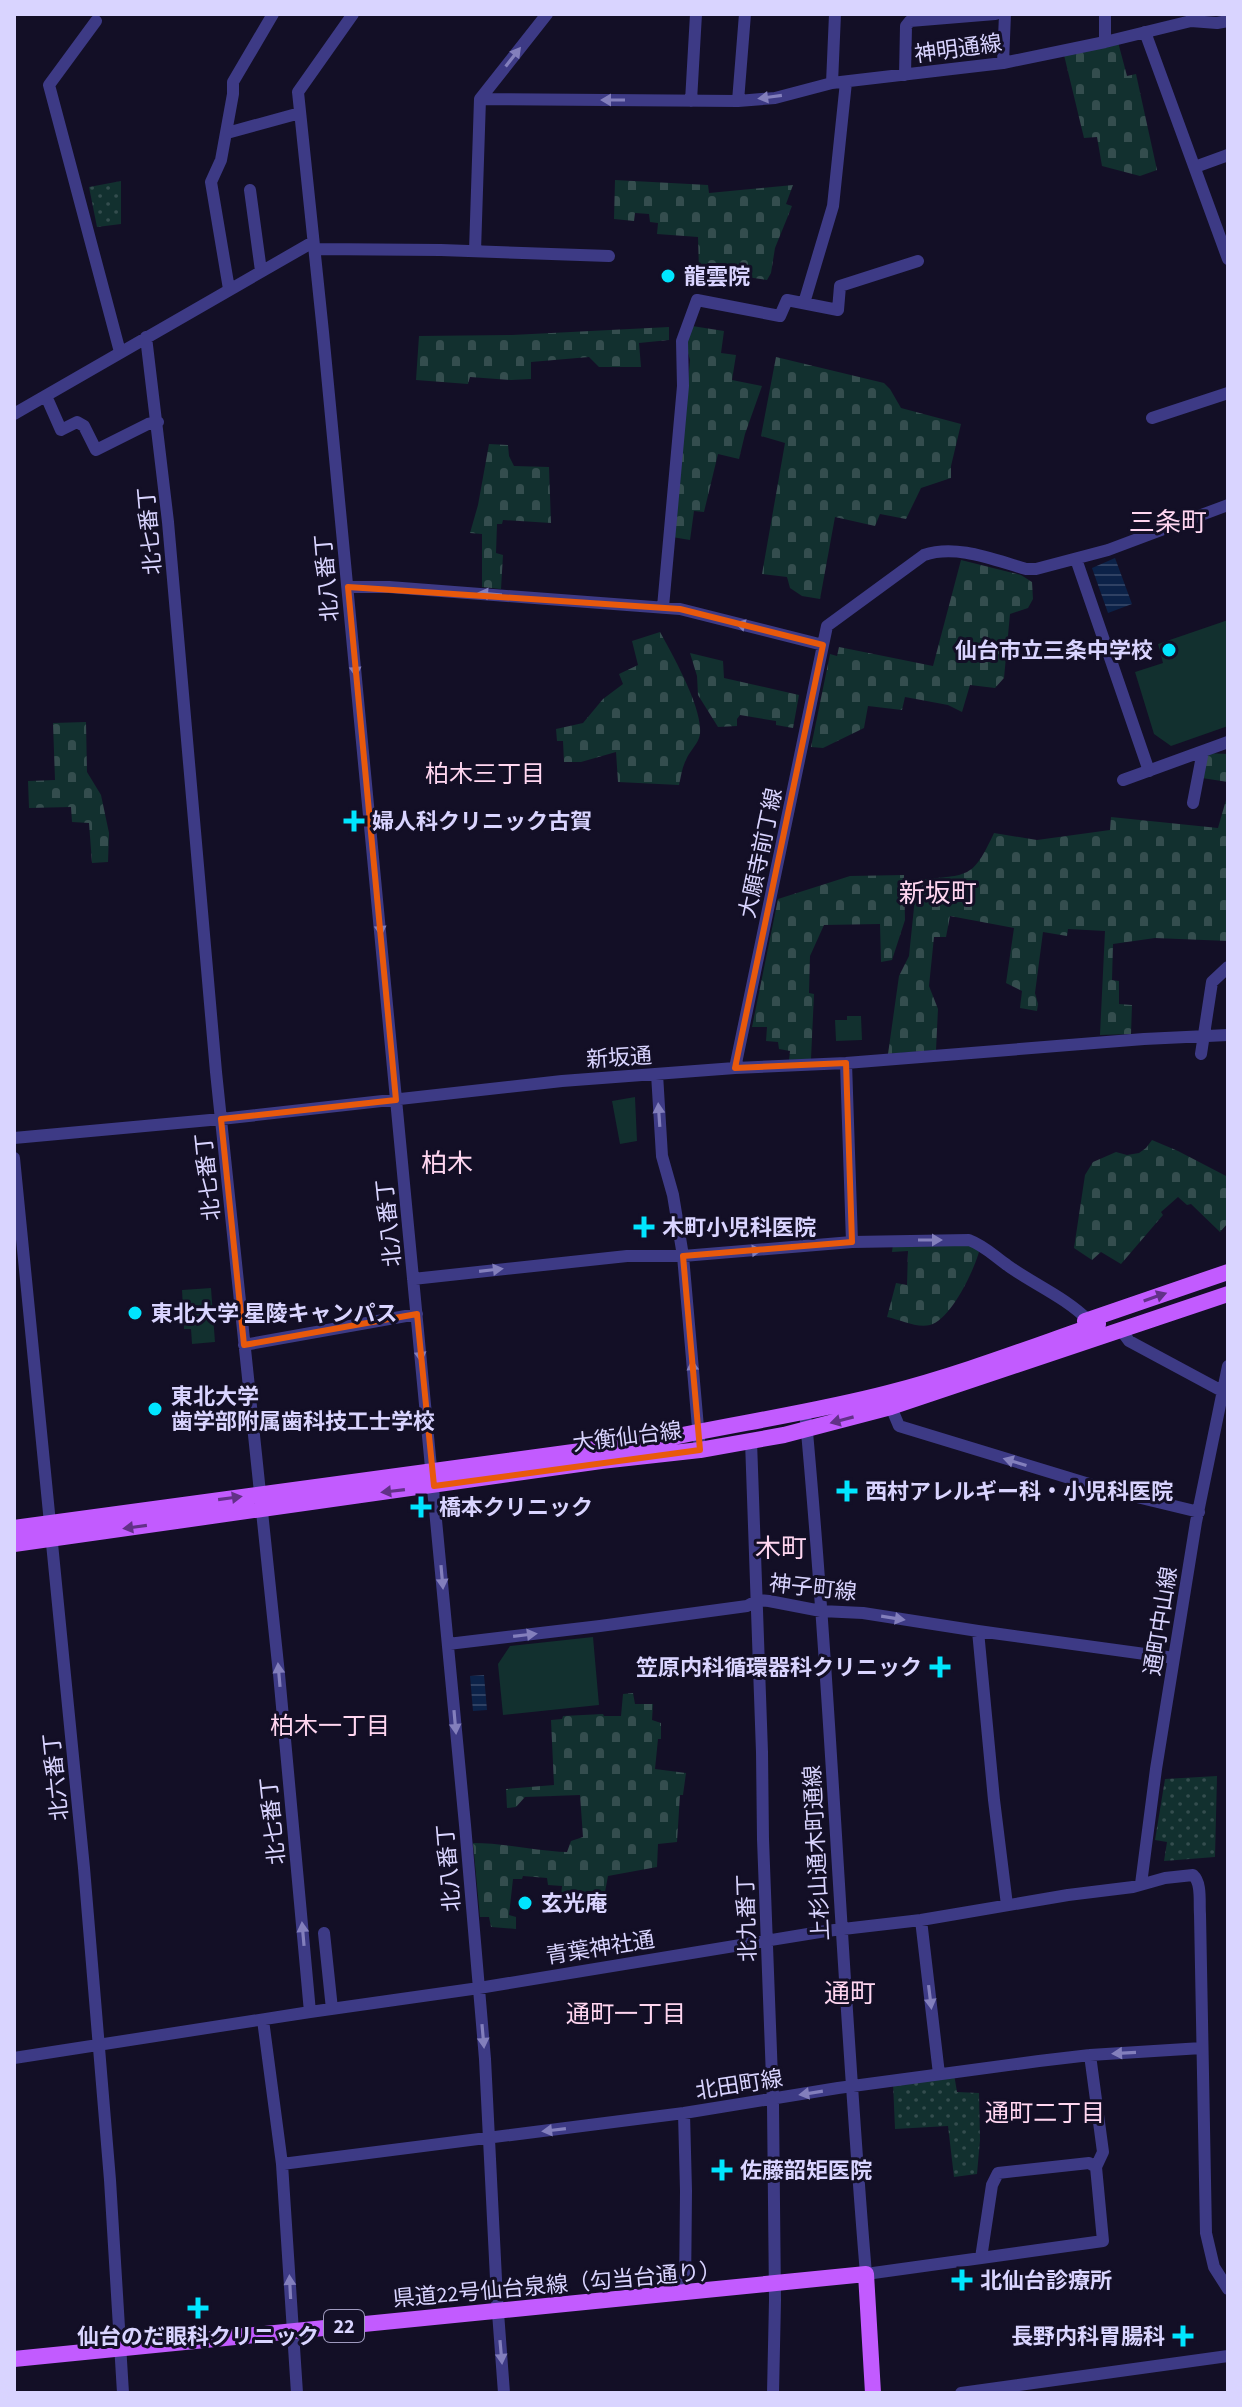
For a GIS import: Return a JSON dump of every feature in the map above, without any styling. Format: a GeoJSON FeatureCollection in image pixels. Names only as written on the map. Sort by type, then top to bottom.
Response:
{"type":"FeatureCollection","features":[{"type":"Feature","properties":{"kind":"main road","name":"大衡仙台線"},"geometry":{"type":"LineString","coordinates":[[14,1544],[50,1531],[433,1478],[700,1450],[751,1441],[806,1421],[833,1405],[1093,1322],[1228,1272]]}},
{"type":"Feature","properties":{"kind":"main road","name":"大衡仙台線"},"geometry":{"type":"LineString","coordinates":[[433,1478],[697,1432],[806,1421],[891,1407],[1228,1294]]}},
{"type":"Feature","properties":{"kind":"main road","name":"大衡仙台線"},"geometry":{"type":"LineString","coordinates":[[14,1528],[50,1531]]}},
{"type":"Feature","properties":{"kind":"main road","name":"県道22号仙台泉線（勾当台通り）"},"geometry":{"type":"LineString","coordinates":[[14,2359],[866,2274]]}},
{"type":"Feature","properties":{"kind":"main road"},"geometry":{"type":"LineString","coordinates":[[866,2274],[873,2393]]}},
{"type":"Feature","properties":{"kind":"street"},"geometry":{"type":"LineString","coordinates":[[229,289],[211,182],[221,160],[227,133],[233,82],[273,14]]}},
{"type":"Feature","properties":{"kind":"street"},"geometry":{"type":"LineString","coordinates":[[475,251],[480,99],[547,14]]}},
{"type":"Feature","properties":{"kind":"street"},"geometry":{"type":"LineString","coordinates":[[691,101],[696,14]]}},
{"type":"Feature","properties":{"kind":"street"},"geometry":{"type":"LineString","coordinates":[[738,101],[745,14]]}},
{"type":"Feature","properties":{"kind":"street"},"geometry":{"type":"LineString","coordinates":[[832,83],[835,14]]}},
{"type":"Feature","properties":{"kind":"street"},"geometry":{"type":"LineString","coordinates":[[905,75],[906,26],[910,21],[995,14]]}},
{"type":"Feature","properties":{"kind":"street"},"geometry":{"type":"LineString","coordinates":[[1003,63],[1005,14]]}},
{"type":"Feature","properties":{"kind":"street"},"geometry":{"type":"LineString","coordinates":[[1105,14],[1105,42]]}},
{"type":"Feature","properties":{"kind":"street"},"geometry":{"type":"LineString","coordinates":[[95,16],[49,85],[120,352]]}},
{"type":"Feature","properties":{"kind":"street","name":"北八番丁"},"geometry":{"type":"LineString","coordinates":[[347,16],[298,92],[348,587],[479,1988],[504,2393]]}},
{"type":"Feature","properties":{"kind":"street","name":"神明通線"},"geometry":{"type":"LineString","coordinates":[[480,99],[738,101],[775,98],[832,83],[1003,63],[1105,42],[1191,17],[1217,23],[1228,21]]}},
{"type":"Feature","properties":{"kind":"street"},"geometry":{"type":"LineString","coordinates":[[1145,32],[1228,259]]}},
{"type":"Feature","properties":{"kind":"street"},"geometry":{"type":"LineString","coordinates":[[804,303],[833,206],[846,82]]}},
{"type":"Feature","properties":{"kind":"street"},"geometry":{"type":"LineString","coordinates":[[227,133],[300,113]]}},
{"type":"Feature","properties":{"kind":"street"},"geometry":{"type":"LineString","coordinates":[[1195,167],[1228,155]]}},
{"type":"Feature","properties":{"kind":"street"},"geometry":{"type":"LineString","coordinates":[[250,190],[261,271]]}},
{"type":"Feature","properties":{"kind":"street"},"geometry":{"type":"LineString","coordinates":[[14,414],[261,271],[313,246],[609,256]]}},
{"type":"Feature","properties":{"kind":"street"},"geometry":{"type":"LineString","coordinates":[[663,607],[683,386],[682,341],[697,300],[780,316],[787,300],[838,310],[840,286],[918,261]]}},
{"type":"Feature","properties":{"kind":"street","name":"北七番丁"},"geometry":{"type":"LineString","coordinates":[[146,337],[173,571],[221,1119],[279,1668],[310,2012]]}},
{"type":"Feature","properties":{"kind":"street"},"geometry":{"type":"LineString","coordinates":[[1152,418],[1228,393]]}},
{"type":"Feature","properties":{"kind":"street"},"geometry":{"type":"LineString","coordinates":[[46,396],[61,430],[77,422],[84,426],[96,450],[158,422]]}},
{"type":"Feature","properties":{"kind":"street"},"geometry":{"type":"LineString","coordinates":[[348,587],[389,587],[680,609],[823,645],[827,626],[924,555],[951,550],[1026,569],[1042,567],[1108,550],[1228,505]]}},
{"type":"Feature","properties":{"kind":"street"},"geometry":{"type":"LineString","coordinates":[[1076,559],[1149,771]]}},
{"type":"Feature","properties":{"kind":"street","name":"大願寺前丁線"},"geometry":{"type":"LineString","coordinates":[[735,1068],[823,645]]}},
{"type":"Feature","properties":{"kind":"street"},"geometry":{"type":"LineString","coordinates":[[1123,780],[1228,742]]}},
{"type":"Feature","properties":{"kind":"street"},"geometry":{"type":"LineString","coordinates":[[1193,803],[1203,751]]}},
{"type":"Feature","properties":{"kind":"street"},"geometry":{"type":"LineString","coordinates":[[1201,1054],[1212,982],[1228,967]]}},
{"type":"Feature","properties":{"kind":"street","name":"新坂通"},"geometry":{"type":"LineString","coordinates":[[14,1138],[221,1119],[523,1084],[1228,1035]]}},
{"type":"Feature","properties":{"kind":"street"},"geometry":{"type":"LineString","coordinates":[[846,1063],[852,1242]]}},
{"type":"Feature","properties":{"kind":"street"},"geometry":{"type":"LineString","coordinates":[[657,1074],[662,1156],[673,1195],[683,1256],[700,1450]]}},
{"type":"Feature","properties":{"kind":"street","name":"北六番丁"},"geometry":{"type":"LineString","coordinates":[[14,1158],[84,1868],[110,2180],[123,2393]]}},
{"type":"Feature","properties":{"kind":"street"},"geometry":{"type":"LineString","coordinates":[[413,1279],[627,1256],[683,1256],[852,1242],[969,1240],[980,1244],[1093,1322]]}},
{"type":"Feature","properties":{"kind":"street"},"geometry":{"type":"LineString","coordinates":[[244,1345],[417,1314]]}},
{"type":"Feature","properties":{"kind":"street"},"geometry":{"type":"LineString","coordinates":[[1121,1330],[1129,1341],[1222,1391]]}},
{"type":"Feature","properties":{"kind":"street","name":"通町中山線"},"geometry":{"type":"LineString","coordinates":[[1141,1884],[1153,1784],[1174,1658],[1228,1366]]}},
{"type":"Feature","properties":{"kind":"street"},"geometry":{"type":"LineString","coordinates":[[891,1407],[899,1426],[1068,1478],[1199,1512]]}},
{"type":"Feature","properties":{"kind":"street","name":"上杉山通木町通線"},"geometry":{"type":"LineString","coordinates":[[806,1421],[866,2274]]}},
{"type":"Feature","properties":{"kind":"street","name":"北九番丁"},"geometry":{"type":"LineString","coordinates":[[751,1441],[773,2099],[773,2393]]}},
{"type":"Feature","properties":{"kind":"street","name":"神子町線"},"geometry":{"type":"LineString","coordinates":[[448,1644],[700,1613],[747,1606],[758,1600],[1174,1658]]}},
{"type":"Feature","properties":{"kind":"street"},"geometry":{"type":"LineString","coordinates":[[978,1631],[996,1824],[1007,1905]]}},
{"type":"Feature","properties":{"kind":"street","name":"青葉神社通"},"geometry":{"type":"LineString","coordinates":[[14,2058],[479,1988],[840,1929],[921,1920],[1193,1875],[1197,1879],[1199,1900],[1202,2048]]}},
{"type":"Feature","properties":{"kind":"street"},"geometry":{"type":"LineString","coordinates":[[921,1920],[939,2074]]}},
{"type":"Feature","properties":{"kind":"street"},"geometry":{"type":"LineString","coordinates":[[324,1933],[332,2009]]}},
{"type":"Feature","properties":{"kind":"street"},"geometry":{"type":"LineString","coordinates":[[263,2020],[282,2164],[297,2393]]}},
{"type":"Feature","properties":{"kind":"street"},"geometry":{"type":"LineString","coordinates":[[1202,2048],[1206,2233],[1214,2267],[1228,2289]]}},
{"type":"Feature","properties":{"kind":"street","name":"北田町線"},"geometry":{"type":"LineString","coordinates":[[282,2164],[684,2113],[939,2074],[1090,2055],[1202,2048]]}},
{"type":"Feature","properties":{"kind":"street"},"geometry":{"type":"LineString","coordinates":[[866,2274],[1103,2241],[1096,2167],[1103,2152],[1090,2055]]}},
{"type":"Feature","properties":{"kind":"street"},"geometry":{"type":"LineString","coordinates":[[684,2113],[685,2293]]}},
{"type":"Feature","properties":{"kind":"street"},"geometry":{"type":"LineString","coordinates":[[981,2258],[992,2185],[998,2173],[1089,2163],[1096,2167]]}},
{"type":"Feature","properties":{"kind":"street"},"geometry":{"type":"LineString","coordinates":[[961,2393],[1228,2356]]}},
{"type":"Feature","properties":{"kind":"highlighted area"},"geometry":{"type":"Polygon","coordinates":[[[348,587],[680,609],[823,645],[735,1068],[846,1063],[852,1242],[683,1256],[700,1450],[434,1486],[417,1314],[244,1345],[221,1119],[396,1100],[348,587]]]}},
{"type":"Feature","properties":{"kind":"green space"},"geometry":{"type":"Polygon","coordinates":[[[1118,42],[1127,76],[1136,74],[1157,170],[1140,176],[1102,166],[1097,137],[1084,138],[1064,55],[1118,42]]]}},
{"type":"Feature","properties":{"kind":"green space"},"geometry":{"type":"Polygon","coordinates":[[[615,180],[708,185],[709,193],[793,185],[786,204],[792,206],[775,248],[767,280],[699,270],[698,237],[657,234],[658,223],[650,222],[649,214],[635,213],[634,221],[614,219],[615,180]]]}},
{"type":"Feature","properties":{"kind":"green space"},"geometry":{"type":"Polygon","coordinates":[[[121,181],[121,224],[97,227],[89,187],[121,181]]]}},
{"type":"Feature","properties":{"kind":"green space"},"geometry":{"type":"Polygon","coordinates":[[[692,326],[724,331],[721,353],[736,355],[732,380],[762,386],[739,459],[718,454],[704,512],[694,511],[690,540],[672,537],[690,360],[685,342],[692,326]]]}},
{"type":"Feature","properties":{"kind":"green space"},"geometry":{"type":"Polygon","coordinates":[[[669,327],[669,340],[639,343],[641,367],[599,367],[589,357],[531,362],[531,379],[470,377],[468,384],[416,380],[419,336],[669,327]]]}},
{"type":"Feature","properties":{"kind":"green space"},"geometry":{"type":"Polygon","coordinates":[[[776,357],[884,383],[901,408],[961,424],[951,478],[921,488],[906,519],[880,514],[875,526],[835,517],[820,599],[802,596],[790,588],[787,577],[762,574],[785,443],[761,436],[776,357]]]}},
{"type":"Feature","properties":{"kind":"green space"},"geometry":{"type":"Polygon","coordinates":[[[489,444],[508,445],[514,466],[549,467],[551,523],[503,520],[502,524],[497,524],[496,553],[503,555],[501,589],[482,587],[482,534],[470,533],[489,444]]]}},
{"type":"Feature","properties":{"kind":"green space"},"geometry":{"type":"Polygon","coordinates":[[[961,560],[1021,575],[1032,582],[1033,599],[1028,608],[1010,614],[1004,678],[995,688],[970,685],[962,712],[948,705],[905,697],[902,710],[868,706],[864,728],[823,748],[811,747],[830,654],[837,656],[839,647],[933,666],[961,560]]]}},
{"type":"Feature","properties":{"kind":"green space"},"geometry":{"type":"Polygon","coordinates":[[[1228,620],[1228,726],[1171,746],[1154,734],[1135,672],[1163,663],[1158,644],[1228,620]]]}},
{"type":"Feature","properties":{"kind":"green space"},"geometry":{"type":"Polygon","coordinates":[[[660,632],[687,685],[700,728],[699,738],[685,763],[679,785],[618,782],[616,752],[581,762],[564,762],[563,741],[557,741],[556,729],[583,723],[603,699],[623,684],[619,674],[638,665],[632,641],[660,632]]]}},
{"type":"Feature","properties":{"kind":"green space"},"geometry":{"type":"Polygon","coordinates":[[[690,653],[723,661],[724,678],[799,695],[793,728],[776,725],[776,721],[740,715],[737,726],[718,727],[698,695],[697,676],[690,653]]]}},
{"type":"Feature","properties":{"kind":"green space"},"geometry":{"type":"Polygon","coordinates":[[[86,722],[87,772],[101,795],[109,833],[108,862],[92,863],[89,823],[72,822],[71,807],[29,808],[28,781],[55,780],[53,723],[86,722]]]}},
{"type":"Feature","properties":{"kind":"green space"},"geometry":{"type":"Polygon","coordinates":[[[1206,753],[1228,754],[1228,782],[1202,778],[1206,753]]]}},
{"type":"Feature","properties":{"kind":"green space"},"geometry":{"type":"Polygon","coordinates":[[[1228,793],[1228,941],[1155,938],[1113,944],[1112,980],[1119,981],[1119,1004],[1132,1005],[1131,1034],[1100,1035],[1105,931],[1068,929],[1067,936],[1043,932],[1035,993],[1037,1011],[1020,1008],[1022,991],[1006,983],[1014,928],[950,916],[946,937],[934,937],[929,986],[938,1009],[936,1050],[888,1054],[899,976],[909,956],[916,888],[920,880],[967,872],[980,859],[994,833],[1037,840],[1110,830],[1111,817],[1218,828],[1228,793]]]}},
{"type":"Feature","properties":{"kind":"green space"},"geometry":{"type":"Polygon","coordinates":[[[904,875],[905,920],[892,960],[881,962],[880,924],[824,925],[810,956],[809,993],[814,994],[811,1059],[789,1060],[790,1051],[779,1049],[778,1042],[766,1041],[767,1027],[752,1027],[778,899],[850,876],[904,875]]]}},
{"type":"Feature","properties":{"kind":"green space"},"geometry":{"type":"Polygon","coordinates":[[[847,1016],[861,1016],[862,1040],[836,1041],[835,1020],[847,1020],[847,1016]]]}},
{"type":"Feature","properties":{"kind":"green space"},"geometry":{"type":"Polygon","coordinates":[[[635,1097],[637,1141],[620,1144],[612,1101],[635,1097]]]}},
{"type":"Feature","properties":{"kind":"green space"},"geometry":{"type":"Polygon","coordinates":[[[1152,1140],[1228,1177],[1228,1223],[1220,1232],[1191,1204],[1187,1205],[1178,1197],[1161,1212],[1163,1215],[1121,1264],[1101,1252],[1092,1260],[1074,1248],[1085,1175],[1093,1162],[1116,1152],[1127,1155],[1139,1153],[1152,1140]]]}},
{"type":"Feature","properties":{"kind":"green space"},"geometry":{"type":"Polygon","coordinates":[[[893,1244],[967,1244],[980,1248],[961,1292],[938,1321],[919,1325],[887,1317],[896,1283],[907,1285],[908,1251],[892,1252],[893,1244]]]}},
{"type":"Feature","properties":{"kind":"green space"},"geometry":{"type":"Polygon","coordinates":[[[211,1288],[215,1342],[192,1344],[191,1329],[184,1329],[182,1290],[211,1288]]]}},
{"type":"Feature","properties":{"kind":"green space"},"geometry":{"type":"Polygon","coordinates":[[[593,1637],[599,1705],[503,1715],[498,1664],[510,1646],[593,1637]]]}},
{"type":"Feature","properties":{"kind":"green space"},"geometry":{"type":"Polygon","coordinates":[[[633,1693],[635,1704],[653,1704],[652,1720],[661,1723],[655,1769],[686,1773],[683,1795],[680,1795],[677,1842],[658,1844],[657,1867],[608,1876],[605,1892],[583,1898],[561,1898],[562,1886],[548,1885],[547,1878],[523,1876],[522,1879],[513,1879],[509,1915],[516,1917],[516,1929],[491,1927],[489,1917],[480,1917],[473,1843],[567,1852],[571,1841],[583,1837],[580,1795],[525,1797],[516,1807],[507,1808],[506,1789],[554,1785],[551,1720],[562,1719],[563,1716],[621,1716],[623,1694],[633,1693]]]}},
{"type":"Feature","properties":{"kind":"green space"},"geometry":{"type":"Polygon","coordinates":[[[1217,1776],[1215,1857],[1164,1861],[1167,1842],[1155,1840],[1165,1779],[1217,1776]]]}},
{"type":"Feature","properties":{"kind":"green space"},"geometry":{"type":"Polygon","coordinates":[[[954,2074],[957,2092],[979,2093],[980,2140],[977,2174],[954,2177],[948,2126],[895,2129],[893,2083],[954,2074]]]}},
{"type":"Feature","properties":{"kind":"water"},"geometry":{"type":"Polygon","coordinates":[[[1115,558],[1132,604],[1108,613],[1092,568],[1115,558]]]}},
{"type":"Feature","properties":{"kind":"water"},"geometry":{"type":"Polygon","coordinates":[[[484,1675],[487,1710],[473,1711],[470,1676],[484,1675]]]}},
{"type":"Feature","properties":{"kind":"place","name":"龍雲院"},"geometry":{"type":"Point","coordinates":[668,276]}},
{"type":"Feature","properties":{"kind":"place","name":"仙台市立三条中学校"},"geometry":{"type":"Point","coordinates":[1169,650]}},
{"type":"Feature","properties":{"kind":"place","name":"婦人科クリニック古賀"},"geometry":{"type":"Point","coordinates":[354,821]}},
{"type":"Feature","properties":{"kind":"place","name":"木町小児科医院"},"geometry":{"type":"Point","coordinates":[644,1227]}},
{"type":"Feature","properties":{"kind":"place","name":"東北大学 星陵キャンパス"},"geometry":{"type":"Point","coordinates":[135,1313]}},
{"type":"Feature","properties":{"kind":"place","name":"東北大学 歯学部附属歯科技工士学校"},"geometry":{"type":"Point","coordinates":[155,1409]}},
{"type":"Feature","properties":{"kind":"place","name":"西村アレルギー科・小児科医院"},"geometry":{"type":"Point","coordinates":[847,1491]}},
{"type":"Feature","properties":{"kind":"place","name":"橋本クリニック"},"geometry":{"type":"Point","coordinates":[421,1507]}},
{"type":"Feature","properties":{"kind":"place","name":"笠原内科循環器科クリニック"},"geometry":{"type":"Point","coordinates":[940,1667]}},
{"type":"Feature","properties":{"kind":"place","name":"玄光庵"},"geometry":{"type":"Point","coordinates":[525,1903]}},
{"type":"Feature","properties":{"kind":"place","name":"佐藤韶矩医院"},"geometry":{"type":"Point","coordinates":[722,2170]}},
{"type":"Feature","properties":{"kind":"place","name":"北仙台診療所"},"geometry":{"type":"Point","coordinates":[962,2280]}},
{"type":"Feature","properties":{"kind":"place","name":"仙台のだ眼科クリニック"},"geometry":{"type":"Point","coordinates":[198,2308]}},
{"type":"Feature","properties":{"kind":"place","name":"長野内科胃腸科"},"geometry":{"type":"Point","coordinates":[1183,2336]}},
{"type":"Feature","properties":{"kind":"district","name":"三条町"},"geometry":{"type":"Point","coordinates":[1168,522]}},
{"type":"Feature","properties":{"kind":"district","name":"柏木三丁目"},"geometry":{"type":"Point","coordinates":[485,774]}},
{"type":"Feature","properties":{"kind":"district","name":"新坂町"},"geometry":{"type":"Point","coordinates":[938,893]}},
{"type":"Feature","properties":{"kind":"district","name":"柏木"},"geometry":{"type":"Point","coordinates":[447,1163]}},
{"type":"Feature","properties":{"kind":"district","name":"木町"},"geometry":{"type":"Point","coordinates":[781,1548]}},
{"type":"Feature","properties":{"kind":"district","name":"柏木一丁目"},"geometry":{"type":"Point","coordinates":[330,1726]}},
{"type":"Feature","properties":{"kind":"district","name":"通町"},"geometry":{"type":"Point","coordinates":[850,1993]}},
{"type":"Feature","properties":{"kind":"district","name":"通町一丁目"},"geometry":{"type":"Point","coordinates":[626,2014]}},
{"type":"Feature","properties":{"kind":"district","name":"通町二丁目"},"geometry":{"type":"Point","coordinates":[1045,2113]}}]}
